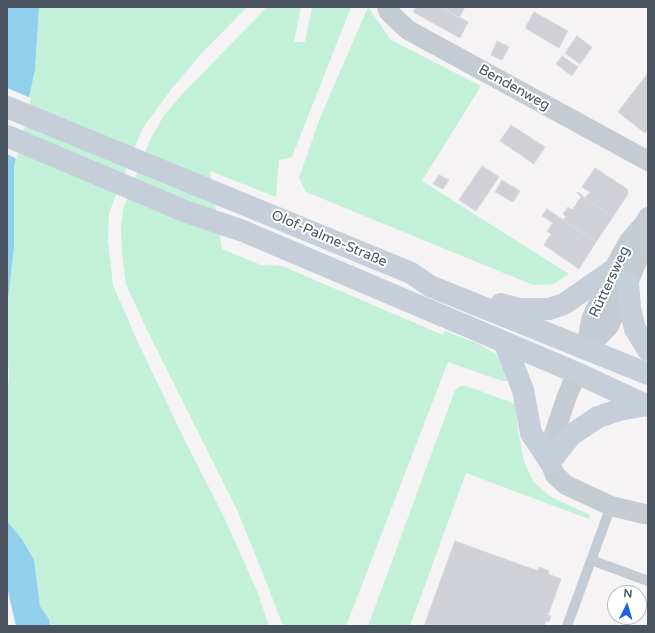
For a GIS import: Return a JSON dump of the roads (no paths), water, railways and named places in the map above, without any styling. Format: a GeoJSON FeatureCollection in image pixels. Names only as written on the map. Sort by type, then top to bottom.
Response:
{"type":"FeatureCollection","features":[{"type":"Feature","properties":{"kind":"main road","name":"Olof-Palme-Straße"},"geometry":{"type":"LineString","coordinates":[[7,107],[411,273],[430,286],[648,374]]}},
{"type":"Feature","properties":{"kind":"main road","name":"Olof-Palme-Straße"},"geometry":{"type":"LineString","coordinates":[[7,136],[187,212],[243,231],[577,373],[647,405]]}},
{"type":"Feature","properties":{"kind":"main road"},"geometry":{"type":"LineString","coordinates":[[411,273],[436,277],[506,306],[533,310],[549,309],[564,304],[621,277],[635,329],[648,350]]}},
{"type":"Feature","properties":{"kind":"main road"},"geometry":{"type":"LineString","coordinates":[[504,342],[524,390],[531,433],[550,462],[571,435],[598,417],[619,410],[647,405]]}},
{"type":"Feature","properties":{"kind":"main road"},"geometry":{"type":"LineString","coordinates":[[577,373],[586,349]]}},
{"type":"Feature","properties":{"kind":"street","name":"Bendenweg"},"geometry":{"type":"LineString","coordinates":[[388,7],[389,12],[408,30],[648,161]]}},
{"type":"Feature","properties":{"kind":"street","name":"Rüttersweg"},"geometry":{"type":"LineString","coordinates":[[586,349],[592,320],[643,247],[646,220]]}},
{"type":"Feature","properties":{"kind":"street"},"geometry":{"type":"LineString","coordinates":[[577,373],[567,396],[553,437],[550,462],[555,475],[566,485],[611,506],[648,514]]}},
{"type":"Feature","properties":{"kind":"lane"},"geometry":{"type":"LineString","coordinates":[[567,626],[611,506]]}},
{"type":"Feature","properties":{"kind":"lane"},"geometry":{"type":"LineString","coordinates":[[591,560],[648,581]]}},
{"type":"Feature","properties":{"kind":"water"},"geometry":{"type":"Polygon","coordinates":[[[7,7],[39,7],[35,70],[14,166],[14,248],[7,308],[7,7]]]}},
{"type":"Feature","properties":{"kind":"water"},"geometry":{"type":"Polygon","coordinates":[[[7,521],[22,539],[34,560],[40,606],[49,619],[50,626],[16,626],[7,587],[7,521]]]}}]}
